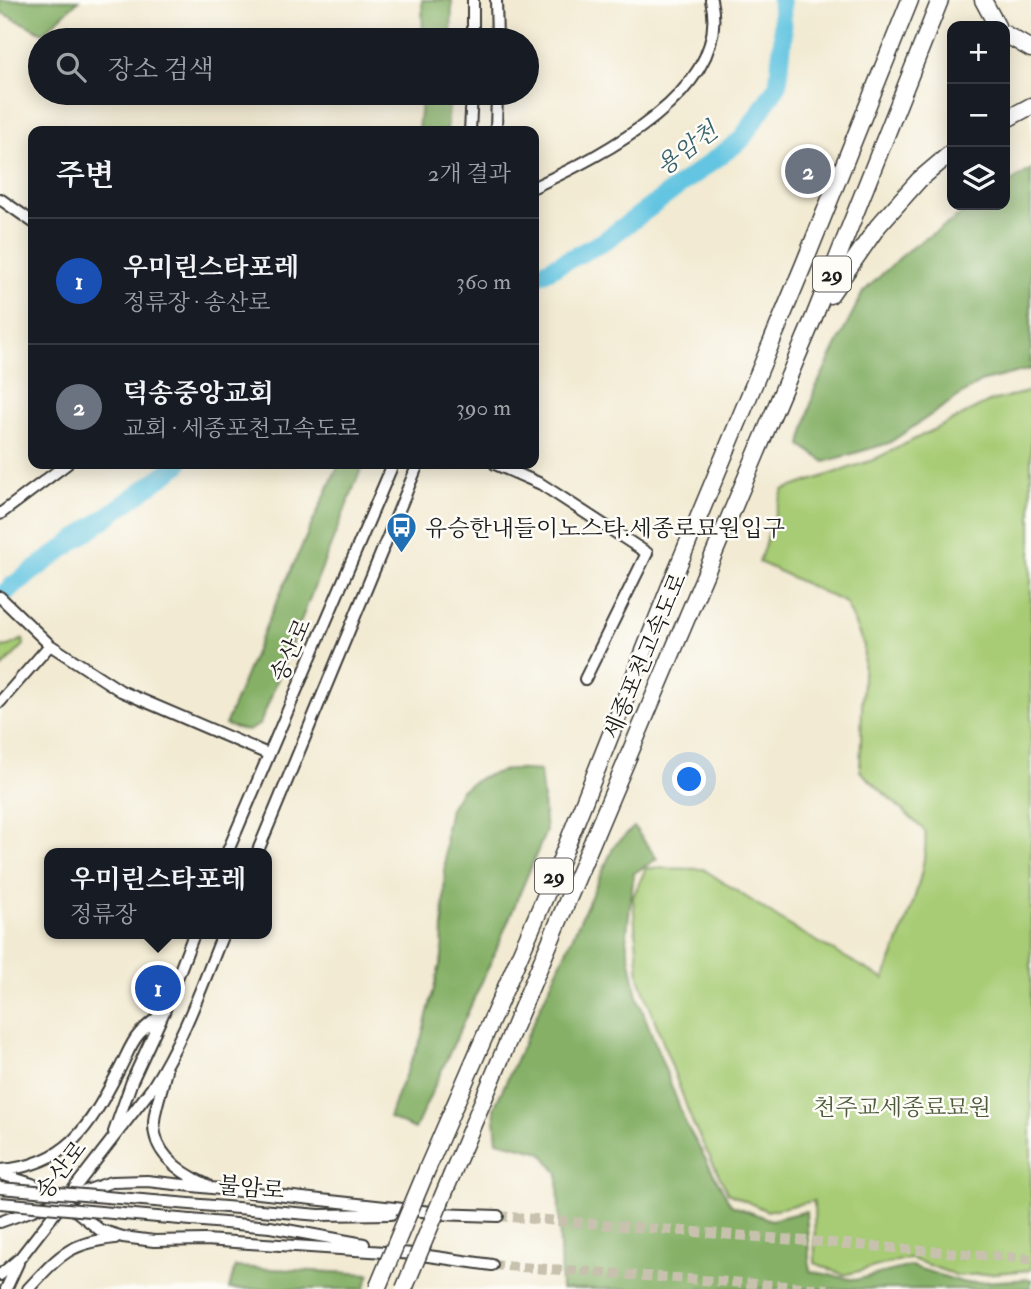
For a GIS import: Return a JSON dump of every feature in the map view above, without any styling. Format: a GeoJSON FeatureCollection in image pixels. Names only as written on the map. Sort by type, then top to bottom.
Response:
{"type":"FeatureCollection","features":[{"type":"Feature","properties":{"kind":"highway"},"geometry":{"type":"LineString","coordinates":[[877,80],[899,0]]}},
{"type":"Feature","properties":{"kind":"highway","name":"세종포천고속도로"},"geometry":{"type":"LineString","coordinates":[[377,1289],[558,867],[691,533],[910,0]]}},
{"type":"Feature","properties":{"kind":"highway","name":"세종포천고속도로"},"geometry":{"type":"LineString","coordinates":[[404,1289],[814,317],[940,0]]}},
{"type":"Feature","properties":{"kind":"highway"},"geometry":{"type":"LineString","coordinates":[[983,0],[994,21]]}},
{"type":"Feature","properties":{"kind":"highway"},"geometry":{"type":"LineString","coordinates":[[1010,37],[1031,49]]}},
{"type":"Feature","properties":{"kind":"highway"},"geometry":{"type":"LineString","coordinates":[[1010,117],[1031,106]]}},
{"type":"Feature","properties":{"kind":"highway"},"geometry":{"type":"LineString","coordinates":[[814,317],[878,226],[919,180],[947,156]]}},
{"type":"Feature","properties":{"kind":"street"},"geometry":{"type":"LineString","coordinates":[[473,0],[473,28]]}},
{"type":"Feature","properties":{"kind":"street"},"geometry":{"type":"LineString","coordinates":[[496,0],[497,28]]}},
{"type":"Feature","properties":{"kind":"street"},"geometry":{"type":"LineString","coordinates":[[539,185],[610,148],[661,111],[693,80],[711,41],[711,0]]}},
{"type":"Feature","properties":{"kind":"street"},"geometry":{"type":"LineString","coordinates":[[470,126],[471,105]]}},
{"type":"Feature","properties":{"kind":"street"},"geometry":{"type":"LineString","coordinates":[[496,126],[497,105]]}},
{"type":"Feature","properties":{"kind":"street"},"geometry":{"type":"LineString","coordinates":[[0,199],[28,219]]}},
{"type":"Feature","properties":{"kind":"street"},"geometry":{"type":"LineString","coordinates":[[0,514],[60,469]]}},
{"type":"Feature","properties":{"kind":"street","name":"송산로"},"geometry":{"type":"LineString","coordinates":[[229,848],[391,469]]}},
{"type":"Feature","properties":{"kind":"street","name":"송산로"},"geometry":{"type":"LineString","coordinates":[[259,848],[416,469]]}},
{"type":"Feature","properties":{"kind":"street"},"geometry":{"type":"LineString","coordinates":[[506,469],[541,484],[646,553],[585,679]]}},
{"type":"Feature","properties":{"kind":"street"},"geometry":{"type":"LineString","coordinates":[[0,597],[50,645],[121,691],[268,754]]}},
{"type":"Feature","properties":{"kind":"street"},"geometry":{"type":"LineString","coordinates":[[0,702],[50,645]]}},
{"type":"Feature","properties":{"kind":"street","name":"송산로"},"geometry":{"type":"LineString","coordinates":[[110,1141],[132,1081],[164,1012],[192,939]]}},
{"type":"Feature","properties":{"kind":"street","name":"송산로"},"geometry":{"type":"LineString","coordinates":[[0,1275],[20,1258],[152,1088],[167,1065],[189,1019],[221,939]]}},
{"type":"Feature","properties":{"kind":"street"},"geometry":{"type":"LineString","coordinates":[[0,1172],[41,1162],[72,1144],[97,1112],[138,1035],[164,1012]]}},
{"type":"Feature","properties":{"kind":"street"},"geometry":{"type":"LineString","coordinates":[[167,1065],[155,1116],[157,1143],[175,1168],[219,1190]]}},
{"type":"Feature","properties":{"kind":"street"},"geometry":{"type":"LineString","coordinates":[[0,1172],[64,1200],[82,1218],[100,1230],[122,1237],[154,1241],[205,1240],[415,1254]]}},
{"type":"Feature","properties":{"kind":"street"},"geometry":{"type":"LineString","coordinates":[[0,1222],[64,1200],[88,1188],[111,1182],[147,1181],[442,1214]]}},
{"type":"Feature","properties":{"kind":"street","name":"불암로"},"geometry":{"type":"LineString","coordinates":[[0,1188],[319,1215],[498,1216]]}},
{"type":"Feature","properties":{"kind":"street","name":"불암로"},"geometry":{"type":"LineString","coordinates":[[0,1203],[270,1227],[415,1254],[492,1265]]}},
{"type":"Feature","properties":{"kind":"street"},"geometry":{"type":"LineString","coordinates":[[28,1289],[61,1254],[92,1240],[122,1237]]}},
{"type":"Feature","properties":{"kind":"street","name":"송산로"},"geometry":{"type":"LineString","coordinates":[[6,1289],[20,1258]]}},
{"type":"Feature","properties":{"kind":"green space"},"geometry":{"type":"Polygon","coordinates":[[[0,0],[79,0],[48,28],[33,28],[0,12],[0,0]]]}},
{"type":"Feature","properties":{"kind":"green space"},"geometry":{"type":"Polygon","coordinates":[[[422,0],[452,0],[451,28],[423,28],[422,0]]]}},
{"type":"Feature","properties":{"kind":"green space"},"geometry":{"type":"Polygon","coordinates":[[[421,105],[449,105],[447,126],[419,126],[421,105]]]}},
{"type":"Feature","properties":{"kind":"green space"},"geometry":{"type":"Polygon","coordinates":[[[1031,169],[1031,369],[980,382],[889,443],[825,462],[801,445],[814,391],[863,292],[908,250],[968,210],[1010,210],[1010,183],[1031,169]]]}},
{"type":"Feature","properties":{"kind":"green space","name":"천주교세종료묘원"},"geometry":{"type":"Polygon","coordinates":[[[1031,391],[1031,1270],[958,1276],[909,1258],[844,1275],[815,1263],[814,1201],[767,1211],[728,1193],[693,1124],[639,977],[633,897],[646,868],[703,869],[795,929],[884,979],[918,885],[923,866],[925,831],[860,771],[864,646],[846,603],[759,562],[783,490],[873,460],[991,401],[1031,391]]]}},
{"type":"Feature","properties":{"kind":"green space"},"geometry":{"type":"Polygon","coordinates":[[[337,469],[361,469],[260,724],[248,731],[225,725],[268,621],[337,469]]]}},
{"type":"Feature","properties":{"kind":"green space"},"geometry":{"type":"Polygon","coordinates":[[[23,639],[24,645],[0,669],[0,647],[23,639]]]}},
{"type":"Feature","properties":{"kind":"green space"},"geometry":{"type":"Polygon","coordinates":[[[509,769],[540,771],[546,831],[493,957],[415,1129],[389,1118],[421,1039],[442,957],[446,829],[450,808],[461,790],[482,777],[509,769]]]}},
{"type":"Feature","properties":{"kind":"green space"},"geometry":{"type":"Polygon","coordinates":[[[634,827],[657,859],[634,873],[626,940],[637,996],[686,1124],[731,1205],[771,1220],[806,1211],[810,1271],[855,1280],[911,1266],[965,1283],[1031,1279],[1031,1289],[561,1289],[558,1173],[541,1152],[497,1141],[494,1108],[614,846],[634,827]]]}},
{"type":"Feature","properties":{"kind":"green space"},"geometry":{"type":"Polygon","coordinates":[[[235,1267],[370,1274],[364,1289],[229,1289],[235,1267]]]}},
{"type":"Feature","properties":{"kind":"waterway","name":"용암천"},"geometry":{"type":"LineString","coordinates":[[539,274],[603,242],[741,140],[778,85],[783,37],[781,0]]}},
{"type":"Feature","properties":{"kind":"waterway","name":"용암천"},"geometry":{"type":"LineString","coordinates":[[0,598],[11,587],[172,469]]}},
{"type":"Feature","properties":{"kind":"tunnel"},"geometry":{"type":"LineString","coordinates":[[498,1216],[1031,1259]]}},
{"type":"Feature","properties":{"kind":"tunnel"},"geometry":{"type":"LineString","coordinates":[[492,1265],[828,1289]]}},
{"type":"Feature","properties":{"kind":"place","name":"덕송중앙교회"},"geometry":{"type":"Point","coordinates":[808,171]}},
{"type":"Feature","properties":{"kind":"place","name":"유승한내들이노스타.세종로묘원입구"},"geometry":{"type":"Point","coordinates":[402,555]}},
{"type":"Feature","properties":{"kind":"place","name":"우미린스타포레"},"geometry":{"type":"Point","coordinates":[158,988]}}]}
